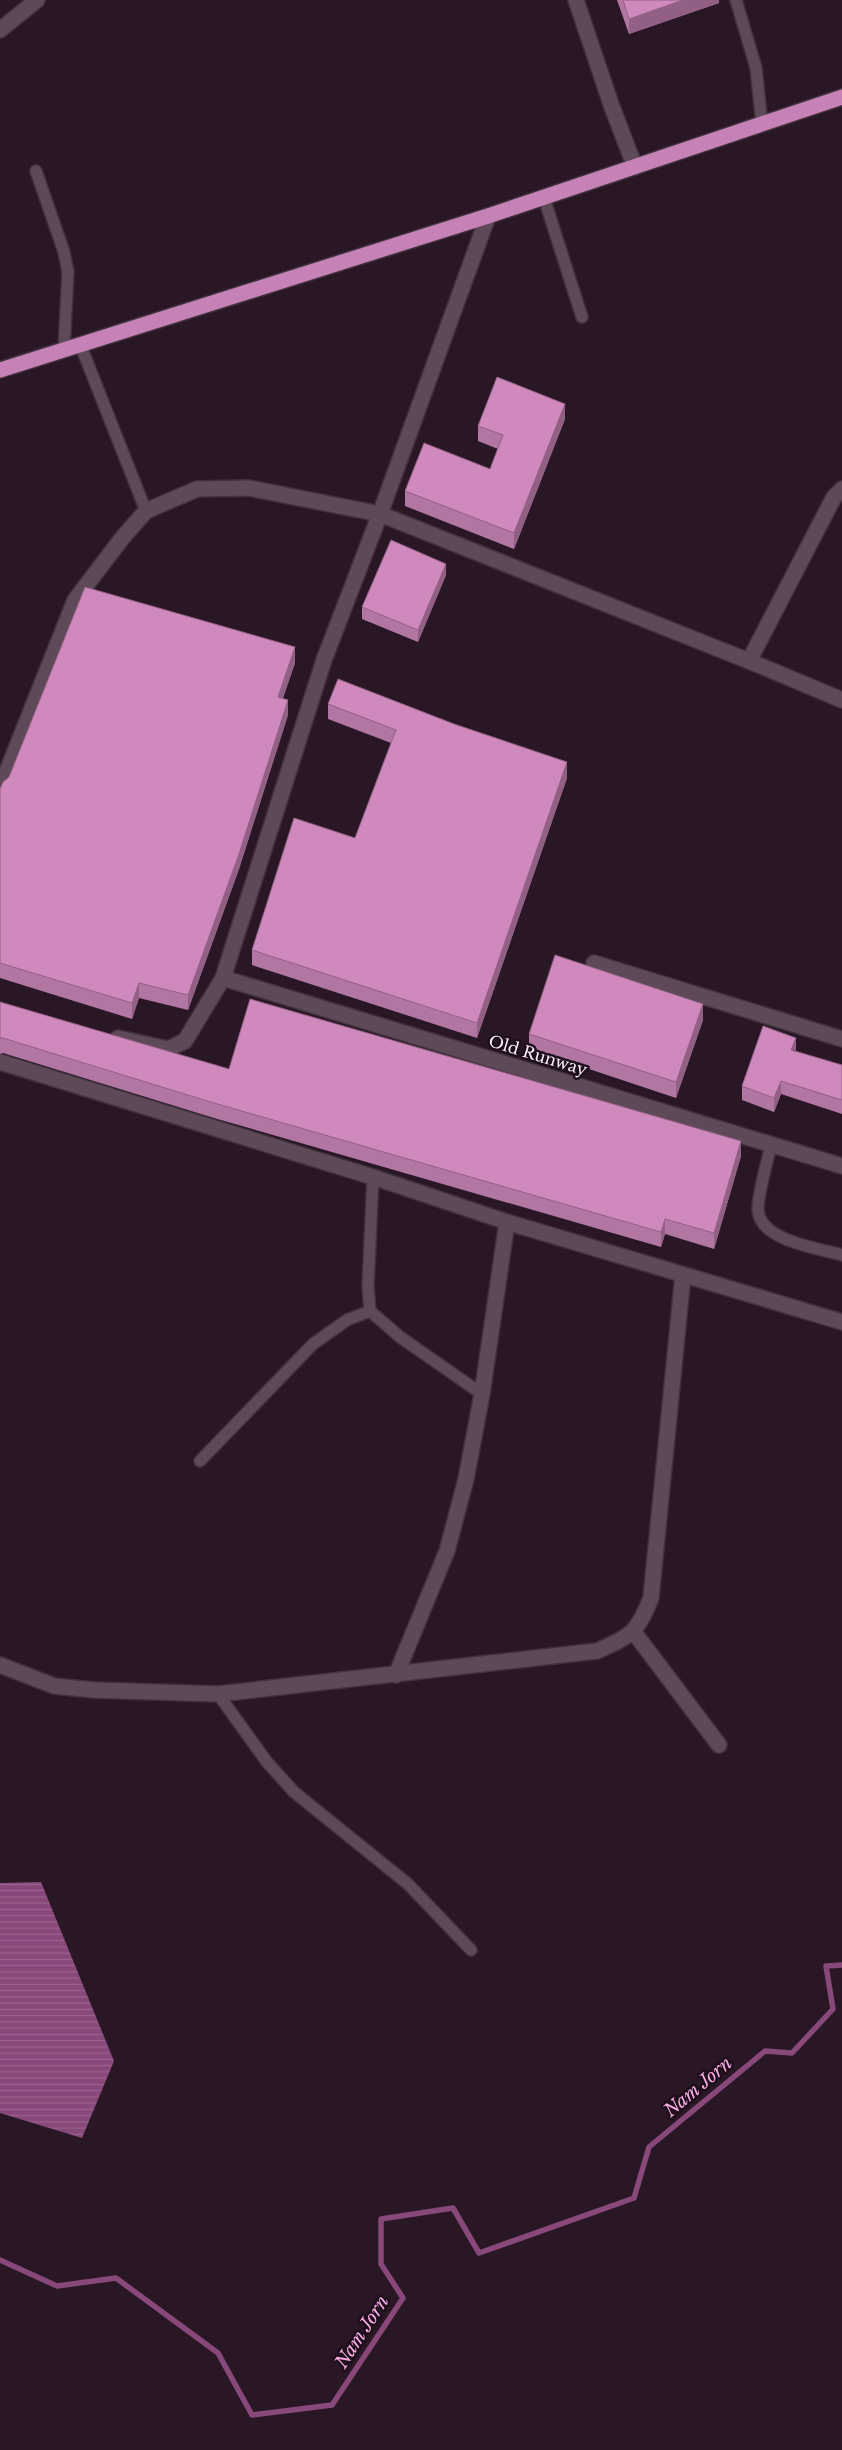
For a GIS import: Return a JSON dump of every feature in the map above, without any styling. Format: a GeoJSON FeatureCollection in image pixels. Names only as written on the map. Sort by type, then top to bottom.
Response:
{"type":"FeatureCollection","features":[{"type":"Feature","properties":{"kind":"highway"},"geometry":{"type":"LineString","coordinates":[[0,370],[544,198],[842,97]]}},
{"type":"Feature","properties":{"kind":"street"},"geometry":{"type":"LineString","coordinates":[[0,30],[38,0]]}},
{"type":"Feature","properties":{"kind":"street"},"geometry":{"type":"LineString","coordinates":[[576,0],[612,107],[635,167]]}},
{"type":"Feature","properties":{"kind":"street"},"geometry":{"type":"LineString","coordinates":[[104,1034],[168,1049],[186,1041],[223,978],[324,660],[380,514],[488,216]]}},
{"type":"Feature","properties":{"kind":"street"},"geometry":{"type":"LineString","coordinates":[[0,789],[75,600],[123,537],[146,511],[197,489],[249,488],[380,514],[749,660],[842,700]]}},
{"type":"Feature","properties":{"kind":"street"},"geometry":{"type":"LineString","coordinates":[[749,660],[834,497],[842,489]]}},
{"type":"Feature","properties":{"kind":"street"},"geometry":{"type":"LineString","coordinates":[[594,964],[842,1039]]}},
{"type":"Feature","properties":{"kind":"street","name":"Old Runway"},"geometry":{"type":"LineString","coordinates":[[223,978],[842,1166]]}},
{"type":"Feature","properties":{"kind":"street"},"geometry":{"type":"LineString","coordinates":[[0,1062],[373,1177],[507,1222],[842,1322]]}},
{"type":"Feature","properties":{"kind":"street"},"geometry":{"type":"LineString","coordinates":[[396,1675],[447,1552],[466,1479],[482,1394],[507,1222]]}},
{"type":"Feature","properties":{"kind":"street"},"geometry":{"type":"LineString","coordinates":[[0,1665],[54,1686],[94,1690],[218,1694],[597,1651],[626,1637],[642,1621],[651,1598],[683,1274]]}},
{"type":"Feature","properties":{"kind":"street"},"geometry":{"type":"LineString","coordinates":[[632,1631],[719,1745]]}},
{"type":"Feature","properties":{"kind":"lane"},"geometry":{"type":"LineString","coordinates":[[736,0],[756,68],[762,124]]}},
{"type":"Feature","properties":{"kind":"lane"},"geometry":{"type":"LineString","coordinates":[[36,171],[64,252],[68,272],[64,349]]}},
{"type":"Feature","properties":{"kind":"lane"},"geometry":{"type":"LineString","coordinates":[[544,198],[582,317]]}},
{"type":"Feature","properties":{"kind":"lane"},"geometry":{"type":"LineString","coordinates":[[80,344],[146,511]]}},
{"type":"Feature","properties":{"kind":"lane"},"geometry":{"type":"LineString","coordinates":[[771,1144],[758,1210],[764,1227],[780,1238],[842,1255]]}},
{"type":"Feature","properties":{"kind":"lane"},"geometry":{"type":"LineString","coordinates":[[373,1177],[368,1286],[370,1311],[400,1337],[482,1394]]}},
{"type":"Feature","properties":{"kind":"lane"},"geometry":{"type":"LineString","coordinates":[[200,1461],[313,1344],[348,1320],[370,1311]]}},
{"type":"Feature","properties":{"kind":"lane"},"geometry":{"type":"LineString","coordinates":[[218,1694],[267,1762],[294,1792],[408,1884],[471,1950]]}},
{"type":"Feature","properties":{"kind":"shaded area"},"geometry":{"type":"Polygon","coordinates":[[[41,1882],[114,2061],[82,2138],[0,2113],[0,1883],[41,1882]]]}},
{"type":"Feature","properties":{"kind":"building"},"geometry":{"type":"Polygon","coordinates":[[[623,0],[683,0],[629,19],[623,0]]]}},
{"type":"Feature","properties":{"kind":"building"},"geometry":{"type":"Polygon","coordinates":[[[497,377],[565,404],[514,533],[405,491],[424,443],[490,469],[503,435],[478,426],[497,377]]]}},
{"type":"Feature","properties":{"kind":"building"},"geometry":{"type":"Polygon","coordinates":[[[391,540],[446,564],[418,630],[362,607],[391,540]]]}},
{"type":"Feature","properties":{"kind":"building"},"geometry":{"type":"Polygon","coordinates":[[[85,587],[295,647],[278,697],[288,700],[239,854],[188,995],[139,983],[132,1003],[0,963],[0,789],[3,782],[9,777],[85,587]]]}},
{"type":"Feature","properties":{"kind":"building"},"geometry":{"type":"Polygon","coordinates":[[[338,679],[454,724],[567,762],[477,1023],[252,950],[294,818],[355,838],[396,730],[328,704],[338,679]]]}},
{"type":"Feature","properties":{"kind":"building"},"geometry":{"type":"Polygon","coordinates":[[[555,955],[703,1004],[676,1082],[529,1034],[555,955]]]}},
{"type":"Feature","properties":{"kind":"building"},"geometry":{"type":"Polygon","coordinates":[[[250,999],[741,1141],[714,1233],[665,1219],[661,1232],[214,1103],[0,1038],[0,1002],[229,1069],[250,999]]]}},
{"type":"Feature","properties":{"kind":"building"},"geometry":{"type":"Polygon","coordinates":[[[763,1026],[796,1038],[791,1050],[842,1065],[842,1100],[781,1081],[774,1098],[742,1086],[763,1026]]]}},
{"type":"Feature","properties":{"kind":"waterway","name":"Nam Jorn"},"geometry":{"type":"LineString","coordinates":[[0,2260],[57,2286],[116,2278],[218,2353],[252,2415],[332,2405],[403,2298],[381,2264],[381,2219],[453,2208],[479,2253],[634,2198],[649,2147],[765,2051],[792,2053],[833,2009],[826,1966],[842,1965]]}}]}
